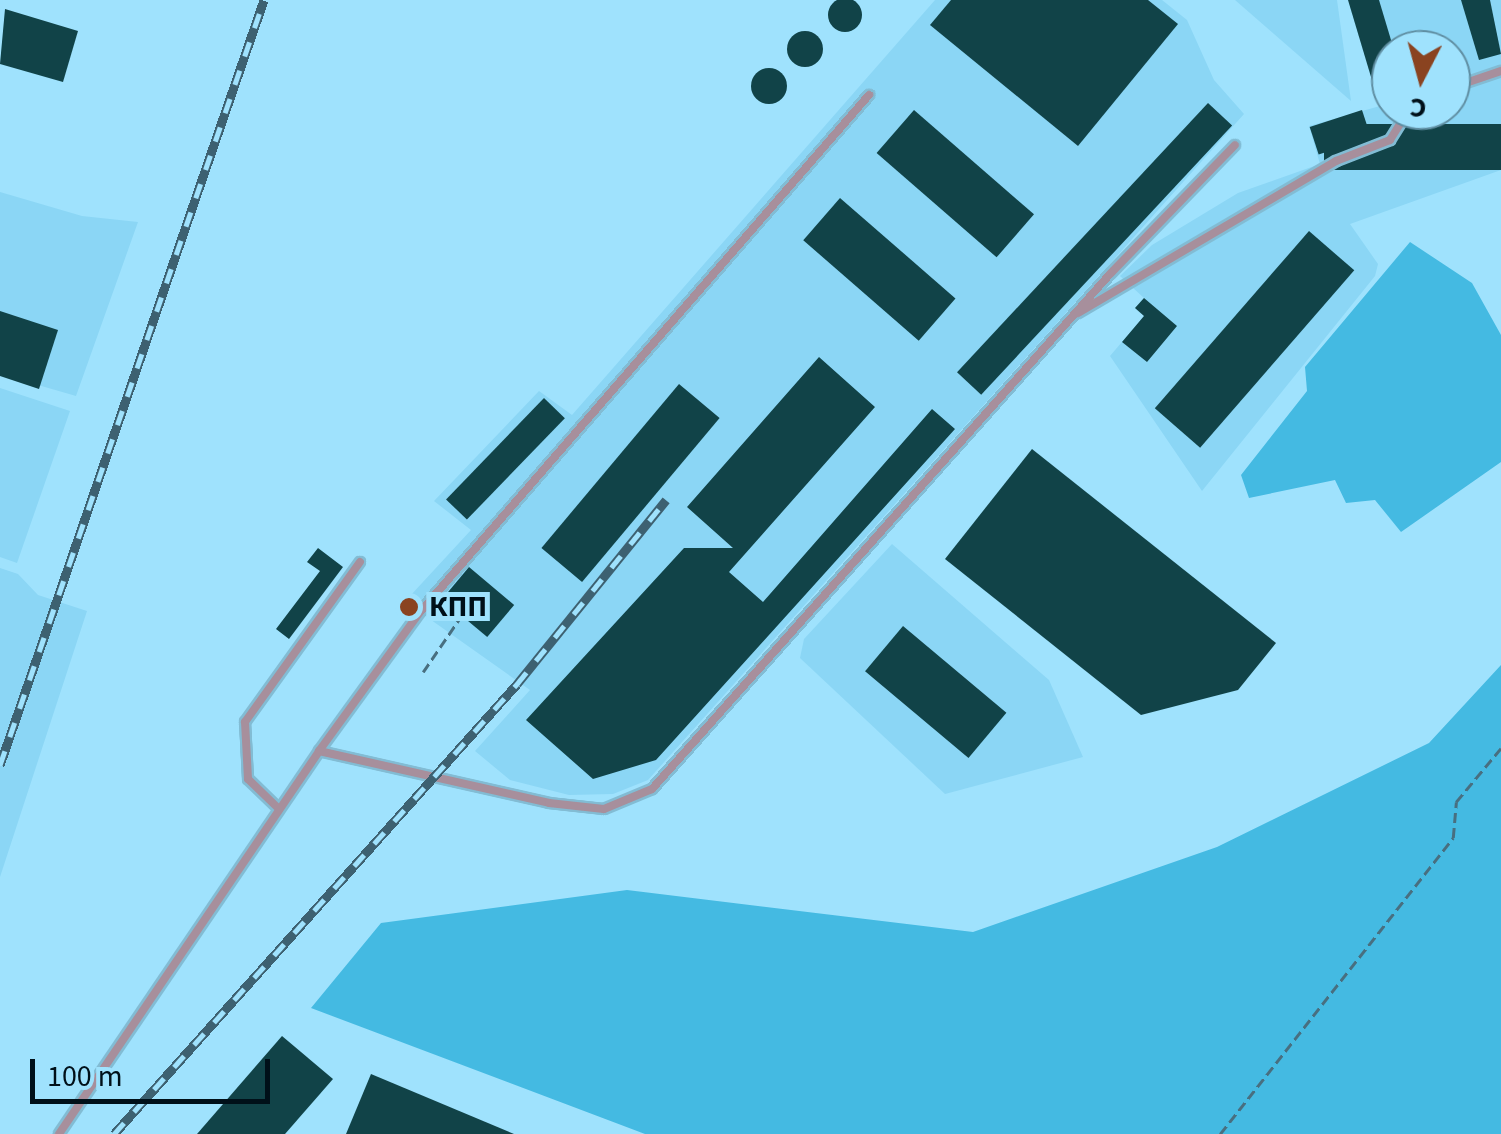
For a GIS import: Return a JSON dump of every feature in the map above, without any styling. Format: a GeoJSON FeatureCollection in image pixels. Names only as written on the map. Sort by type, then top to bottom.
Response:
{"type":"FeatureCollection","features":[{"type":"Feature","properties":{"kind":"lane"},"geometry":{"type":"LineString","coordinates":[[1471,81],[1501,71]]}},
{"type":"Feature","properties":{"kind":"lane"},"geometry":{"type":"LineString","coordinates":[[58,1134],[278,809],[420,612],[869,95]]}},
{"type":"Feature","properties":{"kind":"lane"},"geometry":{"type":"LineString","coordinates":[[1074,315],[1336,161],[1390,140],[1396,130]]}},
{"type":"Feature","properties":{"kind":"lane"},"geometry":{"type":"LineString","coordinates":[[319,751],[549,804],[604,809],[652,789],[1074,315],[1235,145]]}},
{"type":"Feature","properties":{"kind":"lane"},"geometry":{"type":"LineString","coordinates":[[278,809],[248,778],[244,722],[360,562]]}},
{"type":"Feature","properties":{"kind":"path"},"geometry":{"type":"LineString","coordinates":[[423,672],[462,616]]}},
{"type":"Feature","properties":{"kind":"path"},"geometry":{"type":"LineString","coordinates":[[1220,1134],[1453,838],[1456,802],[1501,748]]}},
{"type":"Feature","properties":{"kind":"shaded area"},"geometry":{"type":"Polygon","coordinates":[[[935,0],[1162,0],[1187,20],[1214,80],[1244,114],[648,780],[613,794],[569,795],[510,780],[475,751],[530,690],[417,610],[409,618],[398,609],[471,530],[434,501],[539,391],[572,415],[935,0]]]}},
{"type":"Feature","properties":{"kind":"shaded area"},"geometry":{"type":"Polygon","coordinates":[[[1235,0],[1337,0],[1351,101],[1235,0]]]}},
{"type":"Feature","properties":{"kind":"shaded area"},"geometry":{"type":"Polygon","coordinates":[[[1348,0],[1501,0],[1501,170],[1350,224],[1378,264],[1375,276],[1202,491],[1110,356],[1144,316],[1135,308],[1144,298],[1120,276],[1152,245],[1238,193],[1320,164],[1309,126],[1371,109],[1371,130],[1471,130],[1471,30],[1371,30],[1371,76],[1348,0]]]}},
{"type":"Feature","properties":{"kind":"shaded area"},"geometry":{"type":"Polygon","coordinates":[[[0,192],[82,216],[138,222],[76,396],[0,374],[0,192]]]}},
{"type":"Feature","properties":{"kind":"shaded area"},"geometry":{"type":"Polygon","coordinates":[[[1410,242],[1472,283],[1501,335],[1501,462],[1401,532],[1375,500],[1346,503],[1335,480],[1249,498],[1241,475],[1307,391],[1305,367],[1410,242]]]}},
{"type":"Feature","properties":{"kind":"shaded area"},"geometry":{"type":"Polygon","coordinates":[[[0,388],[70,411],[17,563],[0,557],[0,388]]]}},
{"type":"Feature","properties":{"kind":"shaded area"},"geometry":{"type":"Polygon","coordinates":[[[892,544],[1049,680],[1083,757],[945,794],[800,658],[804,639],[892,544]]]}},
{"type":"Feature","properties":{"kind":"shaded area"},"geometry":{"type":"Polygon","coordinates":[[[0,568],[18,574],[38,595],[87,611],[0,877],[0,568]]]}},
{"type":"Feature","properties":{"kind":"shaded area"},"geometry":{"type":"Polygon","coordinates":[[[1501,665],[1501,1134],[645,1134],[311,1008],[381,923],[627,890],[973,932],[1217,847],[1429,743],[1501,665]]]}},
{"type":"Feature","properties":{"kind":"building"},"geometry":{"type":"Polygon","coordinates":[[[845,-2],[857,3],[862,15],[857,27],[845,32],[833,27],[828,15],[833,3],[845,-2]]]}},
{"type":"Feature","properties":{"kind":"building"},"geometry":{"type":"Polygon","coordinates":[[[951,0],[1148,0],[1178,24],[1078,146],[930,25],[951,0]]]}},
{"type":"Feature","properties":{"kind":"building"},"geometry":{"type":"Polygon","coordinates":[[[1348,0],[1379,0],[1388,30],[1371,30],[1371,77],[1348,0]]]}},
{"type":"Feature","properties":{"kind":"building"},"geometry":{"type":"Polygon","coordinates":[[[1461,0],[1490,0],[1501,54],[1479,60],[1461,0]]]}},
{"type":"Feature","properties":{"kind":"building"},"geometry":{"type":"Polygon","coordinates":[[[5,9],[78,31],[63,82],[0,64],[5,9]]]}},
{"type":"Feature","properties":{"kind":"building"},"geometry":{"type":"Polygon","coordinates":[[[805,31],[818,36],[823,49],[818,62],[805,67],[792,62],[787,49],[792,36],[805,31]]]}},
{"type":"Feature","properties":{"kind":"building"},"geometry":{"type":"Polygon","coordinates":[[[769,68],[782,73],[787,86],[782,99],[769,104],[756,99],[751,86],[756,73],[769,68]]]}},
{"type":"Feature","properties":{"kind":"building"},"geometry":{"type":"Polygon","coordinates":[[[1208,103],[1232,126],[981,395],[957,372],[1208,103]]]}},
{"type":"Feature","properties":{"kind":"building"},"geometry":{"type":"Polygon","coordinates":[[[914,110],[1034,214],[997,257],[877,153],[914,110]]]}},
{"type":"Feature","properties":{"kind":"building"},"geometry":{"type":"Polygon","coordinates":[[[1362,110],[1371,138],[1319,155],[1310,127],[1362,110]]]}},
{"type":"Feature","properties":{"kind":"building"},"geometry":{"type":"Polygon","coordinates":[[[1324,124],[1371,124],[1371,130],[1471,130],[1471,124],[1501,124],[1501,170],[1324,170],[1324,124]]]}},
{"type":"Feature","properties":{"kind":"building"},"geometry":{"type":"Polygon","coordinates":[[[840,198],[955,298],[919,341],[803,240],[840,198]]]}},
{"type":"Feature","properties":{"kind":"building"},"geometry":{"type":"Polygon","coordinates":[[[1309,231],[1354,270],[1200,448],[1155,408],[1309,231]]]}},
{"type":"Feature","properties":{"kind":"building"},"geometry":{"type":"Polygon","coordinates":[[[1144,298],[1177,326],[1147,362],[1122,342],[1144,316],[1135,308],[1144,298]]]}},
{"type":"Feature","properties":{"kind":"building"},"geometry":{"type":"Polygon","coordinates":[[[0,311],[58,330],[39,389],[0,376],[0,311]]]}},
{"type":"Feature","properties":{"kind":"building"},"geometry":{"type":"Polygon","coordinates":[[[819,357],[875,407],[729,572],[763,602],[932,409],[955,429],[656,760],[593,779],[526,720],[684,548],[733,548],[687,507],[819,357]]]}},
{"type":"Feature","properties":{"kind":"building"},"geometry":{"type":"Polygon","coordinates":[[[679,384],[720,418],[582,582],[541,548],[679,384]]]}},
{"type":"Feature","properties":{"kind":"building"},"geometry":{"type":"Polygon","coordinates":[[[544,398],[565,418],[467,520],[446,499],[544,398]]]}},
{"type":"Feature","properties":{"kind":"building"},"geometry":{"type":"Polygon","coordinates":[[[1032,449],[1276,643],[1238,690],[1141,715],[945,559],[1032,449]]]}},
{"type":"Feature","properties":{"kind":"building"},"geometry":{"type":"Polygon","coordinates":[[[318,548],[343,567],[289,639],[276,629],[320,571],[307,562],[318,548]]]}},
{"type":"Feature","properties":{"kind":"building"},"geometry":{"type":"Polygon","coordinates":[[[469,567],[514,605],[487,637],[442,599],[469,567]]]}},
{"type":"Feature","properties":{"kind":"building"},"geometry":{"type":"Polygon","coordinates":[[[903,626],[1006,713],[968,758],[865,671],[903,626]]]}},
{"type":"Feature","properties":{"kind":"building"},"geometry":{"type":"Polygon","coordinates":[[[282,1036],[333,1079],[285,1134],[197,1134],[282,1036]]]}},
{"type":"Feature","properties":{"kind":"building"},"geometry":{"type":"Polygon","coordinates":[[[371,1074],[514,1134],[346,1134],[371,1074]]]}},
{"type":"Feature","properties":{"kind":"railway"},"geometry":{"type":"LineString","coordinates":[[0,765],[264,0]]}},
{"type":"Feature","properties":{"kind":"railway"},"geometry":{"type":"LineString","coordinates":[[114,1134],[517,684],[666,500]]}},
{"type":"Feature","properties":{"kind":"place","name":"КПП"},"geometry":{"type":"Point","coordinates":[409,607]}}]}
